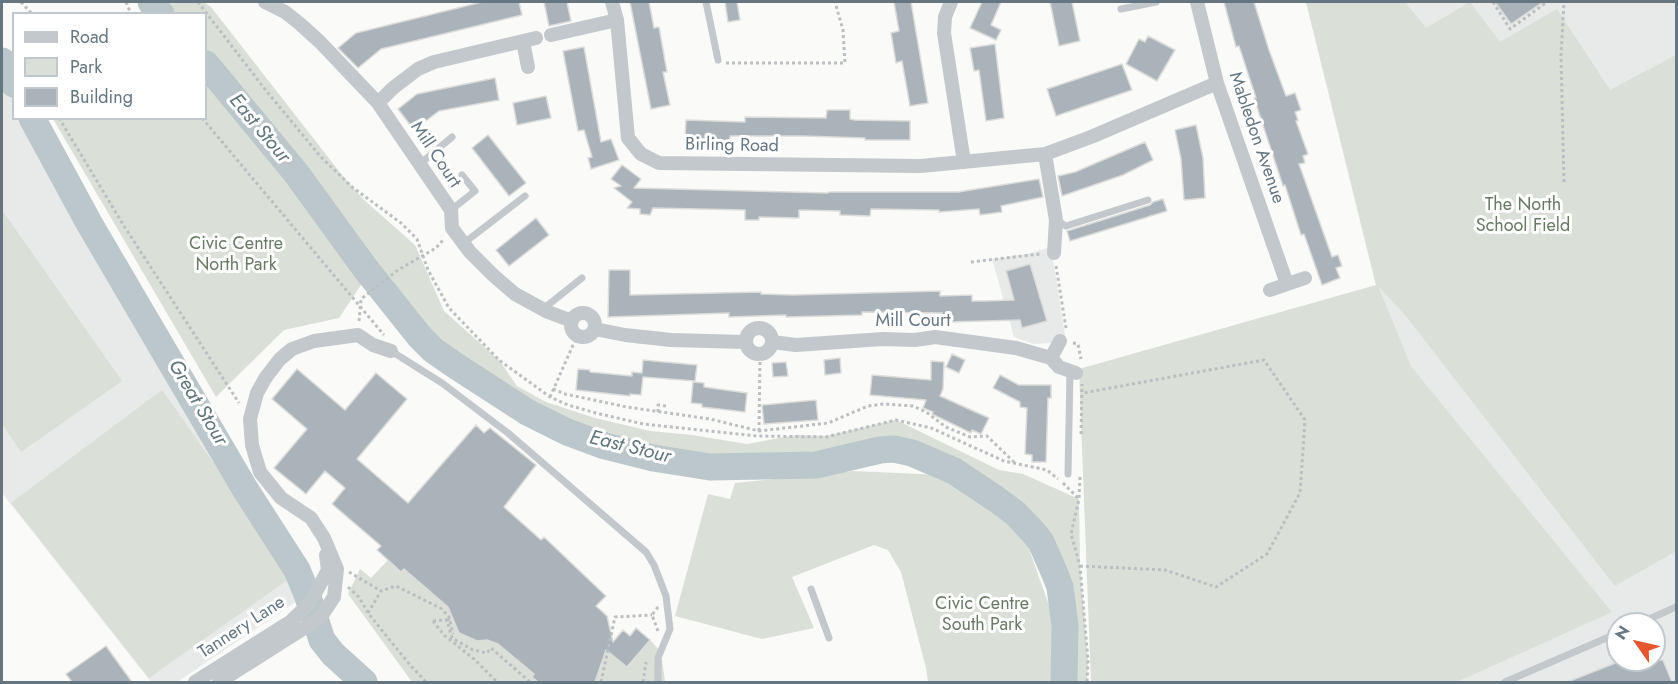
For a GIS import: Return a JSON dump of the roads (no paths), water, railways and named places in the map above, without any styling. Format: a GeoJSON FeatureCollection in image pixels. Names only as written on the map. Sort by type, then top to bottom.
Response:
{"type":"FeatureCollection","features":[{"type":"Feature","properties":{"kind":"street","name":"Mill Court"},"geometry":{"type":"LineString","coordinates":[[265,2],[285,12],[299,23],[378,103],[451,210],[452,228],[464,243],[508,288],[543,309],[572,321],[578,315],[589,315],[594,321],[595,329],[671,340],[745,342],[747,334],[758,328],[770,334],[772,342],[796,345],[883,339],[915,340],[935,337],[1016,348],[1051,358],[1059,367],[1076,370]]}},
{"type":"Feature","properties":{"kind":"street","name":"Birling Road"},"geometry":{"type":"LineString","coordinates":[[612,2],[617,20],[628,138],[641,154],[659,163],[921,166],[1045,154],[1091,137],[1217,82]]}},
{"type":"Feature","properties":{"kind":"street"},"geometry":{"type":"LineString","coordinates":[[951,2],[945,17],[944,33],[964,162]]}},
{"type":"Feature","properties":{"kind":"street","name":"Mabledon Avenue"},"geometry":{"type":"LineString","coordinates":[[1197,2],[1217,82],[1287,284]]}},
{"type":"Feature","properties":{"kind":"street"},"geometry":{"type":"LineString","coordinates":[[551,35],[617,20]]}},
{"type":"Feature","properties":{"kind":"street"},"geometry":{"type":"LineString","coordinates":[[378,103],[418,69],[434,62],[529,39],[528,67]]}},
{"type":"Feature","properties":{"kind":"street"},"geometry":{"type":"LineString","coordinates":[[1045,154],[1056,220],[1054,253]]}},
{"type":"Feature","properties":{"kind":"street"},"geometry":{"type":"LineString","coordinates":[[1270,290],[1305,278]]}},
{"type":"Feature","properties":{"kind":"street"},"geometry":{"type":"LineString","coordinates":[[572,321],[572,331],[577,336],[587,337],[595,329]]}},
{"type":"Feature","properties":{"kind":"street","name":"Tannery Lane"},"geometry":{"type":"LineString","coordinates":[[195,682],[202,676],[293,627],[320,618],[334,597],[337,569],[324,538],[311,518],[281,498],[260,472],[252,445],[250,419],[257,393],[266,377],[280,359],[292,350],[314,341],[358,335],[387,350]]}},
{"type":"Feature","properties":{"kind":"street"},"geometry":{"type":"LineString","coordinates":[[1051,358],[1065,337]]}},
{"type":"Feature","properties":{"kind":"street"},"geometry":{"type":"LineString","coordinates":[[745,342],[752,353],[760,355],[768,351],[772,342]]}},
{"type":"Feature","properties":{"kind":"street","name":"Tannery Lane"},"geometry":{"type":"LineString","coordinates":[[219,682],[293,627],[310,603],[328,570],[324,538]]}},
{"type":"Feature","properties":{"kind":"lane"},"geometry":{"type":"LineString","coordinates":[[706,2],[718,60]]}},
{"type":"Feature","properties":{"kind":"lane"},"geometry":{"type":"LineString","coordinates":[[1121,9],[1156,2]]}},
{"type":"Feature","properties":{"kind":"lane"},"geometry":{"type":"LineString","coordinates":[[420,164],[452,137]]}},
{"type":"Feature","properties":{"kind":"lane"},"geometry":{"type":"LineString","coordinates":[[451,210],[475,191],[462,175]]}},
{"type":"Feature","properties":{"kind":"lane"},"geometry":{"type":"LineString","coordinates":[[464,243],[525,196]]}},
{"type":"Feature","properties":{"kind":"lane"},"geometry":{"type":"LineString","coordinates":[[1056,220],[1066,226],[1148,200]]}},
{"type":"Feature","properties":{"kind":"lane"},"geometry":{"type":"LineString","coordinates":[[543,309],[582,278]]}},
{"type":"Feature","properties":{"kind":"lane"},"geometry":{"type":"LineString","coordinates":[[387,350],[442,383],[508,433],[646,552],[654,565],[666,596],[670,629],[658,658],[658,682]]}},
{"type":"Feature","properties":{"kind":"lane"},"geometry":{"type":"LineString","coordinates":[[1068,474],[1076,370]]}},
{"type":"Feature","properties":{"kind":"lane"},"geometry":{"type":"LineString","coordinates":[[812,590],[830,638]]}},
{"type":"Feature","properties":{"kind":"lane"},"geometry":{"type":"LineString","coordinates":[[1505,682],[1606,638]]}},
{"type":"Feature","properties":{"kind":"waterway","name":"East Stour"},"geometry":{"type":"LineString","coordinates":[[151,2],[159,12]]}},
{"type":"Feature","properties":{"kind":"waterway","name":"Great Stour"},"geometry":{"type":"LineString","coordinates":[[2,61],[12,80]]}},
{"type":"Feature","properties":{"kind":"waterway","name":"East Stour"},"geometry":{"type":"LineString","coordinates":[[207,65],[296,173],[365,268],[420,337],[433,350],[527,412],[567,432],[605,446],[653,458],[710,467],[816,465],[880,450],[894,449],[912,453],[954,471],[996,499],[1015,513],[1041,542],[1060,587],[1065,626],[1064,682]]}},
{"type":"Feature","properties":{"kind":"waterway","name":"Great Stour"},"geometry":{"type":"LineString","coordinates":[[33,120],[89,223],[245,489],[297,570],[322,640],[333,654],[364,682]]}},
{"type":"Feature","properties":{"kind":"park label","name":"The North School Field"},"geometry":{"type":"Point","coordinates":[1523,216]}},
{"type":"Feature","properties":{"kind":"park label","name":"Civic Centre North Park"},"geometry":{"type":"Point","coordinates":[236,255]}},
{"type":"Feature","properties":{"kind":"park label","name":"Civic Centre South Park"},"geometry":{"type":"Point","coordinates":[982,615]}}]}
